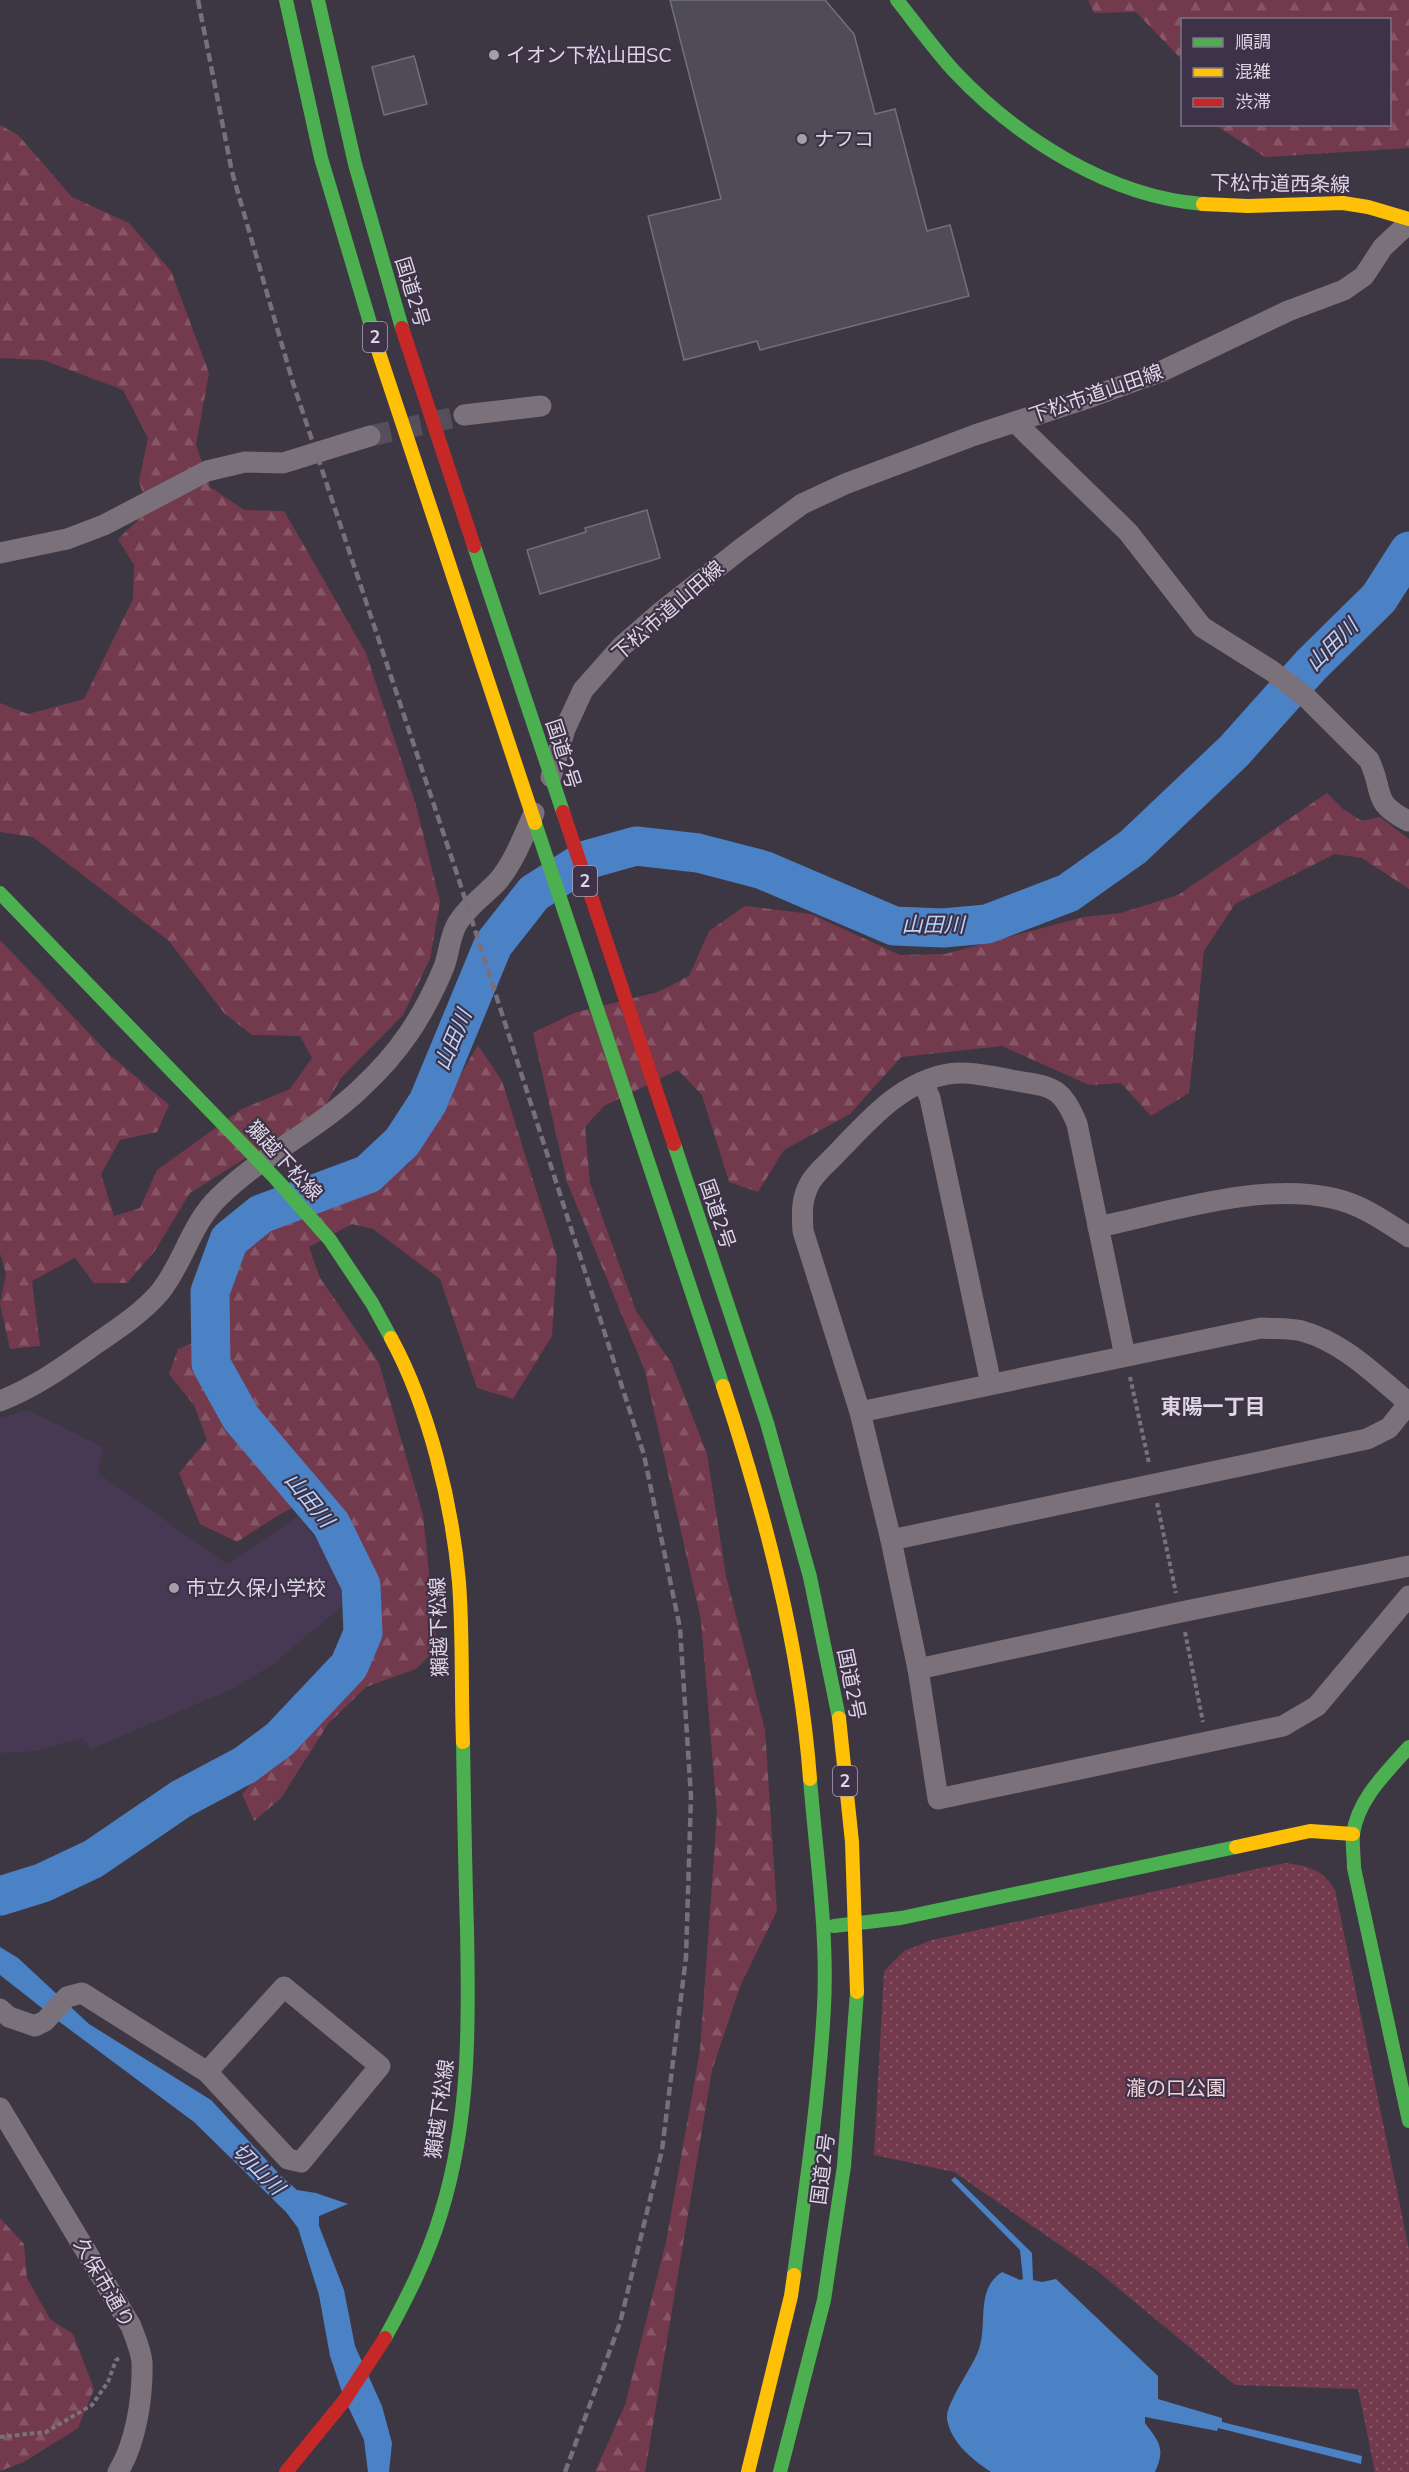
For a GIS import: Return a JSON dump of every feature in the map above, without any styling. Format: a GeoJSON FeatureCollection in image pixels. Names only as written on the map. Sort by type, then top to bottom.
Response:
{"type":"FeatureCollection","features":[{"type":"Feature","properties":{"kind":"main road","name":"国道2号"},"geometry":{"type":"LineString","coordinates":[[286,0],[297,61],[343,237],[399,414],[738,1431],[782,1588],[806,1724],[822,1926],[824,2006],[806,2184],[791,2295],[748,2472]]}},
{"type":"Feature","properties":{"kind":"main road","name":"国道2号"},"geometry":{"type":"LineString","coordinates":[[318,0],[328,56],[372,227],[429,411],[767,1423],[810,1577],[839,1720],[852,1842],[857,2005],[844,2166],[824,2300],[780,2472]]}},
{"type":"Feature","properties":{"kind":"main road","name":"下松市道西条線"},"geometry":{"type":"LineString","coordinates":[[897,0],[963,80],[1025,132],[1083,168],[1121,184],[1172,199],[1232,206],[1344,202],[1382,209],[1409,221]]}},
{"type":"Feature","properties":{"kind":"main road","name":"獺越下松線"},"geometry":{"type":"LineString","coordinates":[[0,893],[218,1118],[330,1240],[372,1303],[401,1356],[425,1417],[445,1491],[459,1582],[470,2030],[464,2102],[446,2194],[430,2242],[403,2305],[374,2358],[334,2414],[286,2472]]}},
{"type":"Feature","properties":{"kind":"main road"},"geometry":{"type":"LineString","coordinates":[[1409,1748],[1372,1790],[1359,1815],[1353,1834],[1354,1868],[1409,2121]]}},
{"type":"Feature","properties":{"kind":"main road"},"geometry":{"type":"LineString","coordinates":[[822,1926],[855,1925],[901,1918],[1310,1831],[1353,1834]]}},
{"type":"Feature","properties":{"kind":"street","name":"下松市道山田線"},"geometry":{"type":"LineString","coordinates":[[0,1401],[22,1392],[55,1372],[126,1323],[159,1292],[176,1269],[196,1225],[219,1196],[273,1155],[320,1124],[360,1089],[405,1042],[427,1005],[445,964],[457,924],[499,880],[520,844],[554,768],[566,729],[584,690],[621,647],[706,576],[802,504],[845,484],[1160,372],[1270,319],[1344,290],[1364,276],[1383,248],[1409,221]]}},
{"type":"Feature","properties":{"kind":"street"},"geometry":{"type":"LineString","coordinates":[[464,415],[541,406]]}},
{"type":"Feature","properties":{"kind":"street"},"geometry":{"type":"LineString","coordinates":[[1015,422],[1128,532],[1202,627],[1272,670],[1307,698],[1369,760],[1375,772],[1380,798],[1389,811],[1408,821]]}},
{"type":"Feature","properties":{"kind":"street"},"geometry":{"type":"LineString","coordinates":[[0,553],[67,539],[104,525],[207,471],[245,462],[283,463],[370,436]]}},
{"type":"Feature","properties":{"kind":"street"},"geometry":{"type":"LineString","coordinates":[[1125,1356],[1077,1124],[1068,1101],[1048,1086],[976,1074],[948,1074],[923,1082],[901,1093],[879,1110],[811,1181],[802,1204],[803,1231],[860,1412],[891,1540],[918,1669],[938,1799],[1283,1726],[1317,1706],[1409,1596]]}},
{"type":"Feature","properties":{"kind":"street"},"geometry":{"type":"LineString","coordinates":[[923,1082],[930,1098],[991,1384]]}},
{"type":"Feature","properties":{"kind":"street"},"geometry":{"type":"LineString","coordinates":[[1098,1227],[1248,1195],[1286,1192],[1333,1198],[1376,1215],[1409,1237]]}},
{"type":"Feature","properties":{"kind":"street"},"geometry":{"type":"LineString","coordinates":[[860,1412],[1261,1328],[1301,1330],[1332,1342],[1409,1403],[1389,1428],[1368,1439],[891,1540]]}},
{"type":"Feature","properties":{"kind":"street"},"geometry":{"type":"LineString","coordinates":[[918,1669],[1409,1566]]}},
{"type":"Feature","properties":{"kind":"street"},"geometry":{"type":"LineString","coordinates":[[0,2009],[9,2017],[35,2026],[45,2021],[67,1997],[82,1993],[207,2072],[288,2159],[301,2162],[380,2066],[284,1987],[207,2072]]}},
{"type":"Feature","properties":{"kind":"street","name":"久保市通り"},"geometry":{"type":"LineString","coordinates":[[0,2108],[126,2318],[139,2346],[141,2372],[135,2428],[127,2458],[117,2472]]}},
{"type":"Feature","properties":{"kind":"path"},"geometry":{"type":"LineString","coordinates":[[1125,1356],[1207,1743]]}},
{"type":"Feature","properties":{"kind":"path"},"geometry":{"type":"LineString","coordinates":[[0,2437],[46,2432],[92,2405],[108,2382],[116,2360],[139,2346]]}},
{"type":"Feature","properties":{"kind":"shaded area","name":"市立久保小学校"},"geometry":{"type":"Polygon","coordinates":[[[27,1410],[103,1447],[98,1473],[227,1564],[298,1516],[344,1577],[350,1599],[276,1662],[237,1687],[91,1749],[82,1738],[35,1751],[0,1753],[0,1418],[27,1410]]]}},
{"type":"Feature","properties":{"kind":"green space"},"geometry":{"type":"Polygon","coordinates":[[[1088,0],[1409,0],[1409,148],[1265,157],[1217,126],[1391,126],[1391,18],[1181,18],[1181,59],[1136,12],[1094,13],[1088,0]]]}},
{"type":"Feature","properties":{"kind":"green space"},"geometry":{"type":"Polygon","coordinates":[[[0,125],[18,135],[72,197],[129,223],[171,271],[209,373],[196,445],[210,487],[244,510],[284,511],[366,653],[416,805],[440,902],[430,959],[403,1015],[341,1078],[324,1108],[190,1193],[154,1252],[127,1283],[94,1283],[75,1258],[32,1281],[40,1346],[10,1349],[0,1304],[6,1274],[0,1253],[0,940],[110,1055],[169,1105],[157,1132],[120,1140],[101,1174],[114,1216],[140,1208],[157,1170],[242,1109],[290,1089],[312,1058],[300,1036],[252,1035],[224,1013],[169,941],[33,837],[0,832],[0,703],[28,714],[84,699],[133,599],[134,565],[118,539],[148,511],[139,481],[148,438],[123,390],[43,360],[0,358],[0,125]]]}},
{"type":"Feature","properties":{"kind":"green space"},"geometry":{"type":"Polygon","coordinates":[[[1327,793],[1343,809],[1362,821],[1380,817],[1409,839],[1409,889],[1362,858],[1335,854],[1235,904],[1204,951],[1189,1093],[1151,1116],[1121,1083],[1089,1085],[1002,1046],[901,1057],[850,1114],[784,1150],[758,1192],[729,1182],[702,1095],[678,1070],[604,1106],[585,1127],[590,1183],[636,1311],[672,1364],[707,1454],[726,1576],[765,1730],[777,1911],[741,1984],[712,2070],[645,2472],[595,2472],[625,2405],[666,2242],[700,2050],[717,1814],[701,1620],[645,1371],[567,1182],[533,1033],[574,1013],[658,992],[689,976],[709,931],[745,906],[811,914],[900,955],[945,954],[1084,917],[1121,913],[1178,895],[1327,793]]]}},
{"type":"Feature","properties":{"kind":"green space"},"geometry":{"type":"Polygon","coordinates":[[[478,1045],[502,1081],[557,1257],[552,1336],[513,1399],[477,1388],[440,1279],[373,1229],[352,1224],[309,1247],[320,1278],[379,1363],[423,1515],[437,1648],[416,1669],[366,1687],[328,1724],[281,1798],[254,1821],[242,1794],[353,1673],[370,1628],[360,1570],[318,1494],[277,1516],[237,1542],[200,1524],[179,1473],[207,1440],[194,1405],[169,1374],[178,1349],[191,1344],[217,1325],[249,1243],[281,1217],[363,1190],[408,1165],[478,1045]]]}},
{"type":"Feature","properties":{"kind":"green space","name":"瀧の口公園"},"geometry":{"type":"Polygon","coordinates":[[[1285,1863],[1320,1873],[1335,1890],[1409,2249],[1409,2472],[1375,2472],[1358,2389],[1235,2385],[1095,2269],[954,2172],[874,2155],[884,1971],[904,1951],[932,1940],[1285,1863]]]}},
{"type":"Feature","properties":{"kind":"green space"},"geometry":{"type":"Polygon","coordinates":[[[0,2218],[24,2244],[27,2278],[50,2319],[73,2334],[94,2389],[78,2428],[24,2462],[0,2471],[0,2218]]]}},
{"type":"Feature","properties":{"kind":"water","name":"切山川"},"geometry":{"type":"Polygon","coordinates":[[[0,1947],[18,1958],[89,2024],[211,2100],[283,2178],[297,2190],[316,2193],[348,2204],[319,2216],[319,2226],[344,2290],[355,2346],[382,2406],[392,2443],[389,2472],[368,2472],[364,2440],[344,2398],[330,2356],[319,2295],[298,2228],[286,2212],[194,2122],[0,1975],[0,1947]]]}},
{"type":"Feature","properties":{"kind":"water"},"geometry":{"type":"Polygon","coordinates":[[[955,2177],[1032,2253],[1033,2280],[1042,2282],[1056,2279],[1158,2376],[1158,2399],[1222,2418],[1222,2422],[1362,2456],[1361,2464],[1218,2428],[1217,2431],[1145,2417],[1145,2423],[1157,2441],[1160,2451],[1155,2472],[991,2472],[970,2456],[958,2443],[949,2428],[947,2419],[950,2404],[979,2349],[988,2288],[1002,2272],[1020,2280],[1023,2279],[1020,2250],[951,2180],[955,2177]]]}},
{"type":"Feature","properties":{"kind":"building"},"geometry":{"type":"Polygon","coordinates":[[[670,0],[825,0],[854,34],[875,114],[895,109],[927,231],[950,225],[969,296],[760,350],[757,341],[684,360],[648,216],[721,199],[670,0]]]}},
{"type":"Feature","properties":{"kind":"building"},"geometry":{"type":"Polygon","coordinates":[[[414,56],[427,104],[384,115],[372,67],[414,56]]]}},
{"type":"Feature","properties":{"kind":"building"},"geometry":{"type":"Polygon","coordinates":[[[647,510],[660,558],[540,594],[527,550],[586,532],[585,528],[647,510]]]}},
{"type":"Feature","properties":{"kind":"waterway","name":"山田川"},"geometry":{"type":"LineString","coordinates":[[0,1896],[42,1883],[93,1859],[181,1799],[245,1765],[280,1739],[349,1666],[363,1633],[361,1585],[331,1524],[241,1418],[211,1364],[210,1292],[229,1240],[261,1214],[368,1174],[402,1142],[428,1102],[493,945],[534,893],[586,860],[636,846],[698,853],[763,870],[894,926],[943,928],[987,924],[1068,893],[1133,847],[1234,751],[1311,665],[1379,598],[1409,551]]}},
{"type":"Feature","properties":{"kind":"tunnel"},"geometry":{"type":"LineString","coordinates":[[370,436],[464,415]]}},
{"type":"Feature","properties":{"kind":"railway"},"geometry":{"type":"LineString","coordinates":[[198,0],[232,172],[293,383],[457,874],[644,1455],[680,1628],[691,1796],[686,1957],[662,2150],[620,2323],[565,2472]]}},
{"type":"Feature","properties":{"kind":"traffic: fast"},"geometry":{"type":"LineString","coordinates":[[286,0],[321,158],[379,353]]}},
{"type":"Feature","properties":{"kind":"traffic: fast"},"geometry":{"type":"LineString","coordinates":[[318,0],[355,164],[402,328]]}},
{"type":"Feature","properties":{"kind":"traffic: fast"},"geometry":{"type":"LineString","coordinates":[[897,0],[954,71],[979,96],[1036,141],[1100,177],[1134,190],[1168,199],[1203,204]]}},
{"type":"Feature","properties":{"kind":"traffic: fast"},"geometry":{"type":"LineString","coordinates":[[474,546],[563,812]]}},
{"type":"Feature","properties":{"kind":"traffic: fast"},"geometry":{"type":"LineString","coordinates":[[535,823],[723,1386]]}},
{"type":"Feature","properties":{"kind":"traffic: fast"},"geometry":{"type":"LineString","coordinates":[[0,893],[276,1179],[330,1240],[372,1303],[391,1338]]}},
{"type":"Feature","properties":{"kind":"traffic: fast"},"geometry":{"type":"LineString","coordinates":[[674,1144],[767,1423],[810,1577],[839,1718]]}},
{"type":"Feature","properties":{"kind":"traffic: fast"},"geometry":{"type":"LineString","coordinates":[[385,2338],[416,2277],[436,2229],[451,2178],[458,2143],[466,2072],[468,2000],[463,1742]]}},
{"type":"Feature","properties":{"kind":"traffic: fast"},"geometry":{"type":"LineString","coordinates":[[1409,1747],[1374,1787],[1361,1809],[1353,1834],[1354,1868],[1409,2121]]}},
{"type":"Feature","properties":{"kind":"traffic: fast"},"geometry":{"type":"LineString","coordinates":[[794,2275],[815,2108],[822,2041],[825,1979],[823,1922],[810,1779]]}},
{"type":"Feature","properties":{"kind":"traffic: fast"},"geometry":{"type":"LineString","coordinates":[[834,1926],[901,1918],[1236,1847]]}},
{"type":"Feature","properties":{"kind":"traffic: fast"},"geometry":{"type":"LineString","coordinates":[[780,2472],[824,2300],[844,2166],[857,1992]]}},
{"type":"Feature","properties":{"kind":"traffic: slow"},"geometry":{"type":"LineString","coordinates":[[1203,204],[1248,206],[1343,203],[1368,207],[1409,219]]}},
{"type":"Feature","properties":{"kind":"traffic: slow"},"geometry":{"type":"LineString","coordinates":[[379,353],[535,823]]}},
{"type":"Feature","properties":{"kind":"traffic: slow"},"geometry":{"type":"LineString","coordinates":[[391,1338],[405,1365],[427,1425],[437,1457],[451,1520],[459,1582],[463,1742]]}},
{"type":"Feature","properties":{"kind":"traffic: slow"},"geometry":{"type":"LineString","coordinates":[[723,1386],[753,1483],[778,1580],[798,1679],[810,1779]]}},
{"type":"Feature","properties":{"kind":"traffic: slow"},"geometry":{"type":"LineString","coordinates":[[839,1718],[852,1842],[857,1992]]}},
{"type":"Feature","properties":{"kind":"traffic: slow"},"geometry":{"type":"LineString","coordinates":[[1236,1847],[1310,1831],[1353,1834]]}},
{"type":"Feature","properties":{"kind":"traffic: slow"},"geometry":{"type":"LineString","coordinates":[[748,2472],[791,2296],[794,2275]]}},
{"type":"Feature","properties":{"kind":"traffic: jam"},"geometry":{"type":"LineString","coordinates":[[402,328],[474,546]]}},
{"type":"Feature","properties":{"kind":"traffic: jam"},"geometry":{"type":"LineString","coordinates":[[563,812],[674,1144]]}},
{"type":"Feature","properties":{"kind":"traffic: jam"},"geometry":{"type":"LineString","coordinates":[[286,2472],[344,2401],[385,2338]]}},
{"type":"Feature","properties":{"kind":"place","name":"イオン下松山田SC"},"geometry":{"type":"Point","coordinates":[494,55]}},
{"type":"Feature","properties":{"kind":"place","name":"ナフコ"},"geometry":{"type":"Point","coordinates":[802,139]}},
{"type":"Feature","properties":{"kind":"place","name":"市立久保小学校"},"geometry":{"type":"Point","coordinates":[174,1588]}},
{"type":"Feature","properties":{"kind":"district","name":"東陽一丁目"},"geometry":{"type":"Point","coordinates":[1213,1407]}}]}
